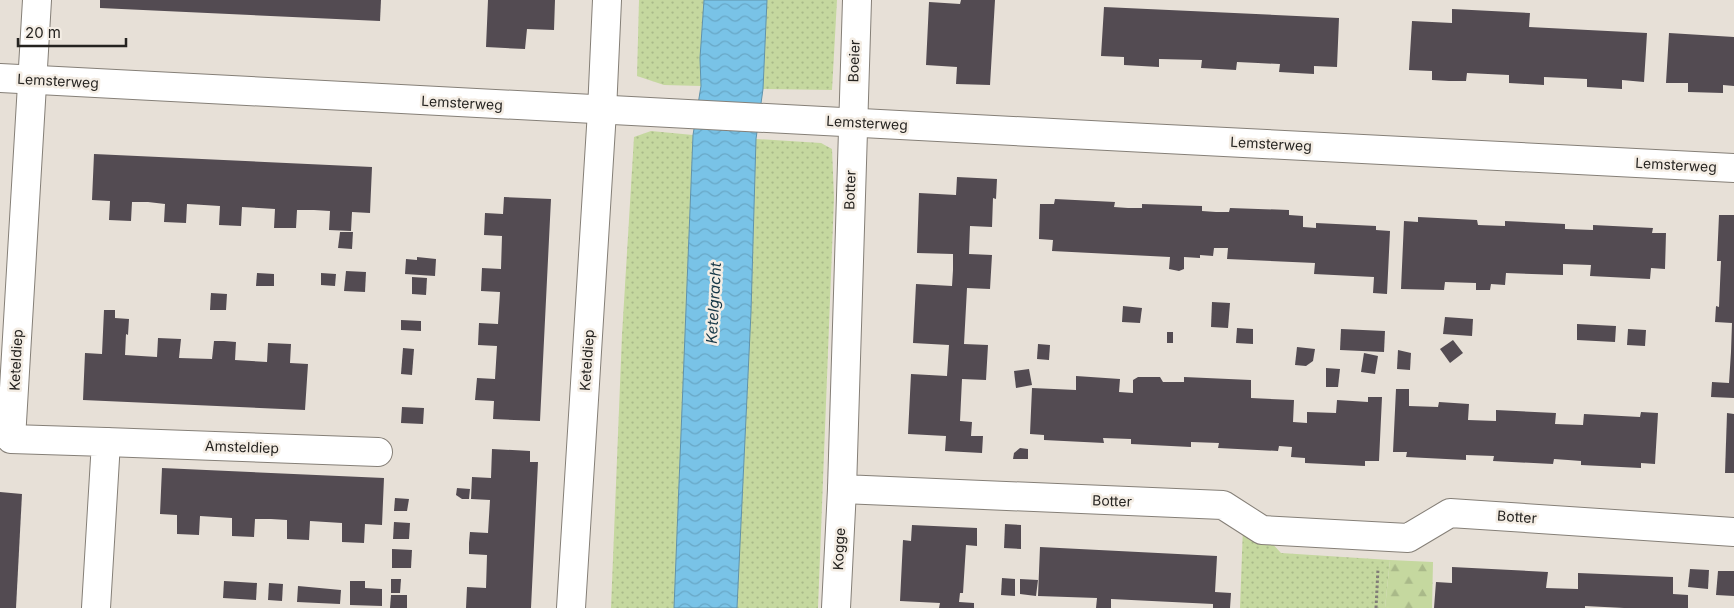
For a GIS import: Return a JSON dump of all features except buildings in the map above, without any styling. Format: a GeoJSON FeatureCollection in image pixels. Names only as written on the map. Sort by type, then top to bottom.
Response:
{"type":"FeatureCollection","features":[{"type":"Feature","properties":{"kind":"street","name":"Keteldiep"},"geometry":{"type":"LineString","coordinates":[[37,0],[5,439],[106,442]]}},
{"type":"Feature","properties":{"kind":"street","name":"Keteldiep"},"geometry":{"type":"LineString","coordinates":[[571,608],[602,111],[607,0]]}},
{"type":"Feature","properties":{"kind":"street","name":"Boeier"},"geometry":{"type":"LineString","coordinates":[[852,122],[857,0]]}},
{"type":"Feature","properties":{"kind":"street","name":"Lemsterweg"},"geometry":{"type":"LineString","coordinates":[[0,78],[654,114],[814,120],[1734,168]]}},
{"type":"Feature","properties":{"kind":"street","name":"Botter"},"geometry":{"type":"LineString","coordinates":[[852,122],[842,489],[1223,505],[1262,530],[1408,538],[1450,513],[1734,532]]}},
{"type":"Feature","properties":{"kind":"street","name":"Amsteldiep"},"geometry":{"type":"LineString","coordinates":[[106,442],[378,452]]}},
{"type":"Feature","properties":{"kind":"street"},"geometry":{"type":"LineString","coordinates":[[96,608],[106,442]]}},
{"type":"Feature","properties":{"kind":"street","name":"Kogge"},"geometry":{"type":"LineString","coordinates":[[836,608],[842,489]]}},
{"type":"Feature","properties":{"kind":"path"},"geometry":{"type":"LineString","coordinates":[[1376,608],[1380,536]]}},
{"type":"Feature","properties":{"kind":"green space"},"geometry":{"type":"Polygon","coordinates":[[[639,0],[704,0],[700,58],[701,86],[664,85],[637,76],[639,0]]]}},
{"type":"Feature","properties":{"kind":"green space"},"geometry":{"type":"Polygon","coordinates":[[[767,0],[837,0],[832,90],[763,89],[767,0]]]}},
{"type":"Feature","properties":{"kind":"green space"},"geometry":{"type":"Polygon","coordinates":[[[651,131],[693,135],[674,608],[611,608],[622,335],[634,137],[651,131]]]}},
{"type":"Feature","properties":{"kind":"green space"},"geometry":{"type":"Polygon","coordinates":[[[756,139],[821,143],[832,149],[834,198],[818,608],[737,608],[751,312],[756,139]]]}},
{"type":"Feature","properties":{"kind":"green space"},"geometry":{"type":"Polygon","coordinates":[[[1243,527],[1268,539],[1281,553],[1390,560],[1385,608],[1240,608],[1243,527]]]}},
{"type":"Feature","properties":{"kind":"green space"},"geometry":{"type":"Polygon","coordinates":[[[1390,560],[1433,562],[1432,608],[1385,608],[1390,560]]]}},
{"type":"Feature","properties":{"kind":"water","name":"Ketelgracht"},"geometry":{"type":"Polygon","coordinates":[[[704,0],[767,0],[763,89],[756,139],[751,312],[737,608],[674,608],[693,135],[701,86],[700,58],[704,0]]]}}]}
